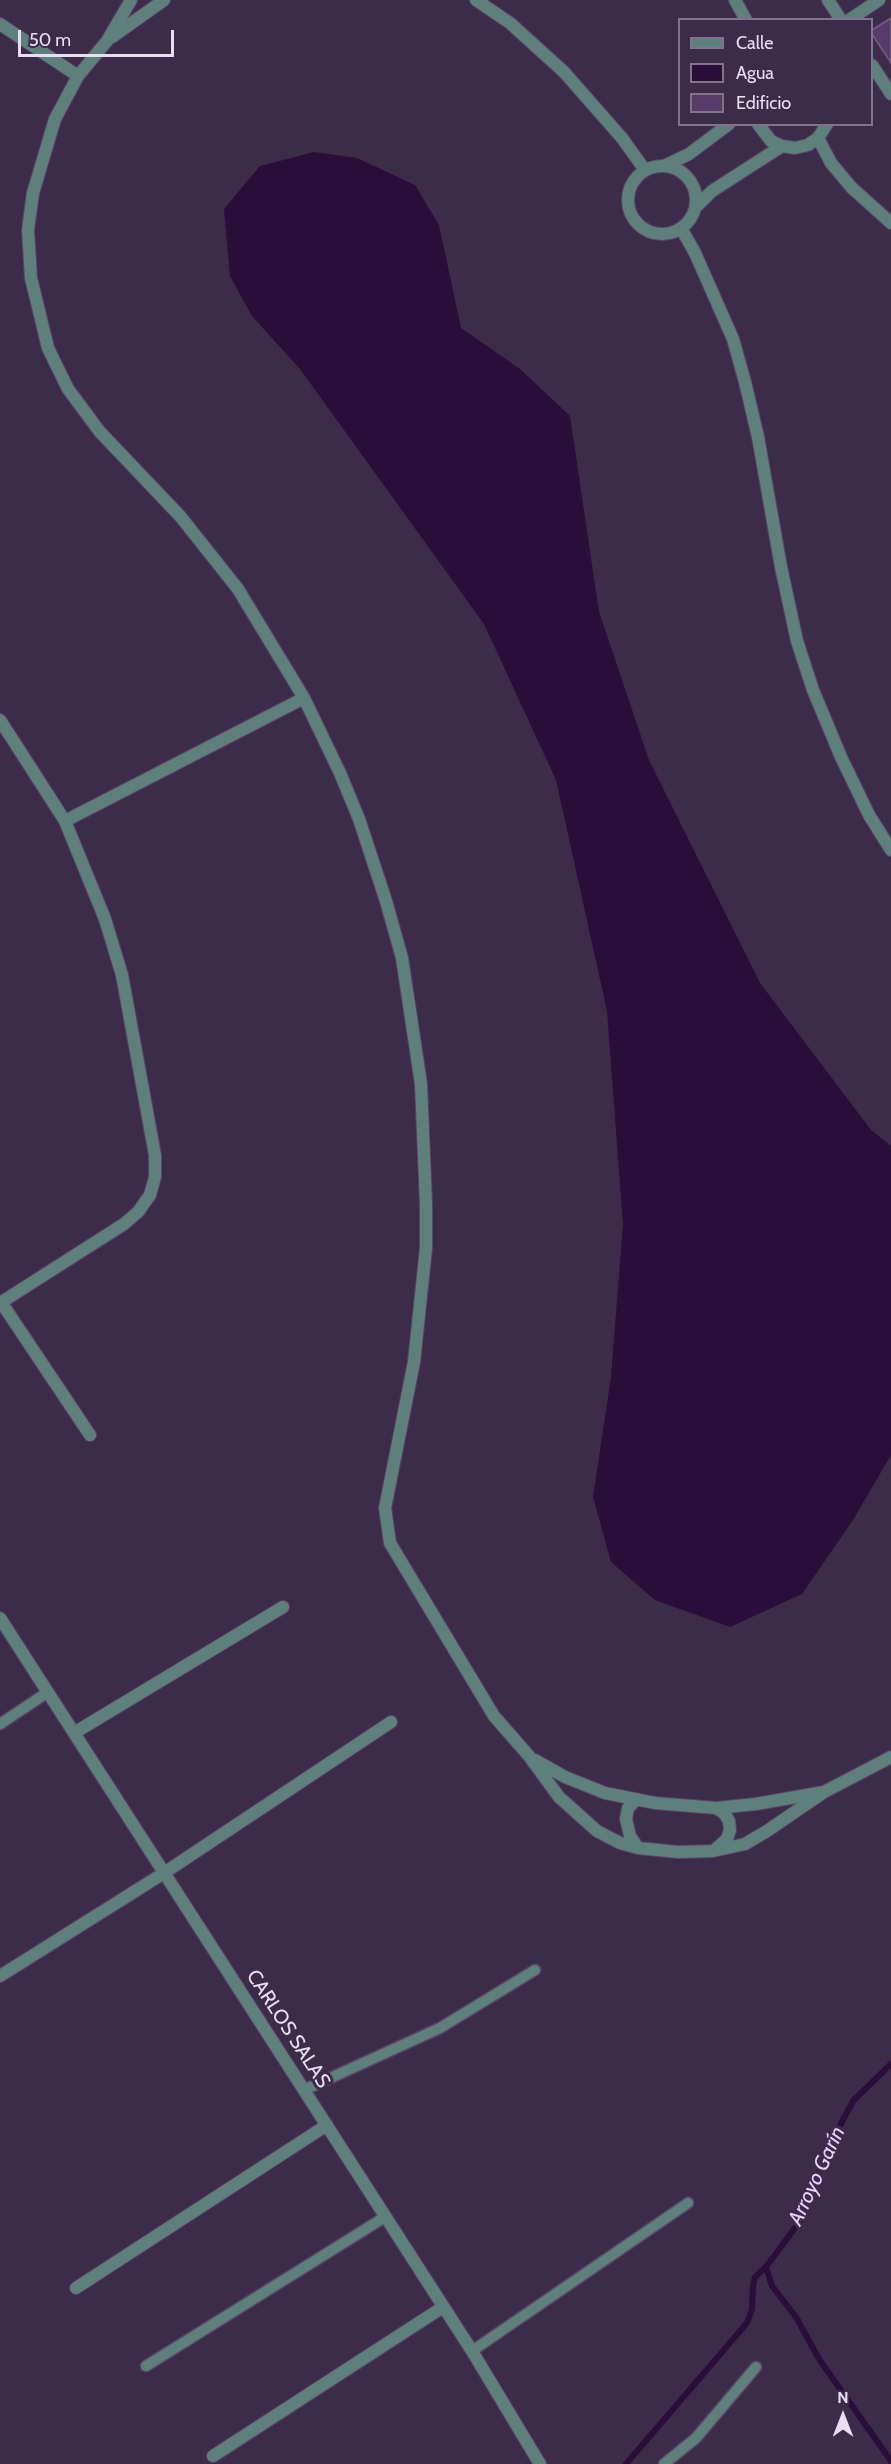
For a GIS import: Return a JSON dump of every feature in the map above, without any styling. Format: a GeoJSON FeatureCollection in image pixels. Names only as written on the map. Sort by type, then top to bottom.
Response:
{"type":"FeatureCollection","features":[{"type":"Feature","properties":{"kind":"street"},"geometry":{"type":"LineString","coordinates":[[131,0],[106,41],[78,76],[55,119],[33,193],[28,230],[31,278],[48,348],[68,389],[100,432],[173,508],[238,589],[304,698],[359,819],[386,901],[402,958],[421,1084],[426,1204],[426,1248],[414,1362],[387,1486],[386,1529],[390,1543],[488,1706],[509,1736],[529,1756],[559,1797],[573,1811],[597,1832],[620,1843],[639,1848],[678,1852],[713,1851],[745,1844],[767,1832],[824,1792],[891,1757]]}},
{"type":"Feature","properties":{"kind":"street"},"geometry":{"type":"LineString","coordinates":[[106,41],[164,0]]}},
{"type":"Feature","properties":{"kind":"street"},"geometry":{"type":"LineString","coordinates":[[476,0],[510,23],[564,72],[622,138],[645,170]]}},
{"type":"Feature","properties":{"kind":"street"},"geometry":{"type":"LineString","coordinates":[[735,0],[745,18]]}},
{"type":"Feature","properties":{"kind":"street"},"geometry":{"type":"LineString","coordinates":[[828,0],[840,18]]}},
{"type":"Feature","properties":{"kind":"street"},"geometry":{"type":"LineString","coordinates":[[852,18],[879,0]]}},
{"type":"Feature","properties":{"kind":"street"},"geometry":{"type":"LineString","coordinates":[[0,24],[78,76]]}},
{"type":"Feature","properties":{"kind":"street"},"geometry":{"type":"LineString","coordinates":[[873,67],[891,94]]}},
{"type":"Feature","properties":{"kind":"street"},"geometry":{"type":"LineString","coordinates":[[664,166],[675,168],[685,175],[696,195],[696,207],[693,215],[681,228],[671,232],[649,231],[633,218],[629,208],[631,186],[637,177],[645,170],[664,166],[689,154],[726,126]]}},
{"type":"Feature","properties":{"kind":"street"},"geometry":{"type":"LineString","coordinates":[[760,126],[771,141],[795,148],[808,145],[818,138],[826,126]]}},
{"type":"Feature","properties":{"kind":"street"},"geometry":{"type":"LineString","coordinates":[[818,138],[831,163],[852,188],[891,223]]}},
{"type":"Feature","properties":{"kind":"street"},"geometry":{"type":"LineString","coordinates":[[696,207],[712,191],[782,146]]}},
{"type":"Feature","properties":{"kind":"street"},"geometry":{"type":"LineString","coordinates":[[681,228],[733,339],[758,436],[781,567],[797,641],[813,690],[841,757],[870,815],[891,850]]}},
{"type":"Feature","properties":{"kind":"street"},"geometry":{"type":"LineString","coordinates":[[65,821],[304,698]]}},
{"type":"Feature","properties":{"kind":"street"},"geometry":{"type":"LineString","coordinates":[[0,720],[65,821],[105,919],[122,975],[155,1155],[155,1177],[150,1195],[138,1212],[124,1224],[1,1302],[90,1435]]}},
{"type":"Feature","properties":{"kind":"street"},"geometry":{"type":"LineString","coordinates":[[74,1733],[282,1607]]}},
{"type":"Feature","properties":{"kind":"street","name":"CARLOS SALAS"},"geometry":{"type":"LineString","coordinates":[[0,1618],[472,2351],[540,2464]]}},
{"type":"Feature","properties":{"kind":"street"},"geometry":{"type":"LineString","coordinates":[[0,1976],[164,1873],[392,1722]]}},
{"type":"Feature","properties":{"kind":"street"},"geometry":{"type":"LineString","coordinates":[[529,1756],[565,1777],[605,1793],[635,1801],[716,1808],[766,1803],[824,1792]]}},
{"type":"Feature","properties":{"kind":"street"},"geometry":{"type":"LineString","coordinates":[[635,1801],[628,1808],[626,1819],[630,1836],[639,1848]]}},
{"type":"Feature","properties":{"kind":"street"},"geometry":{"type":"LineString","coordinates":[[713,1851],[727,1839],[730,1830],[729,1821],[724,1813],[716,1808]]}},
{"type":"Feature","properties":{"kind":"street"},"geometry":{"type":"LineString","coordinates":[[76,2288],[327,2125]]}},
{"type":"Feature","properties":{"kind":"street"},"geometry":{"type":"LineString","coordinates":[[213,2456],[443,2307]]}},
{"type":"Feature","properties":{"kind":"lane"},"geometry":{"type":"LineString","coordinates":[[0,1724],[48,1692]]}},
{"type":"Feature","properties":{"kind":"lane"},"geometry":{"type":"LineString","coordinates":[[304,2090],[440,2028],[535,1970]]}},
{"type":"Feature","properties":{"kind":"lane"},"geometry":{"type":"LineString","coordinates":[[472,2351],[688,2203]]}},
{"type":"Feature","properties":{"kind":"lane"},"geometry":{"type":"LineString","coordinates":[[146,2366],[385,2217]]}},
{"type":"Feature","properties":{"kind":"lane"},"geometry":{"type":"LineString","coordinates":[[664,2464],[696,2438],[756,2367]]}},
{"type":"Feature","properties":{"kind":"water"},"geometry":{"type":"Polygon","coordinates":[[[314,152],[357,158],[415,185],[439,225],[461,328],[520,369],[570,416],[599,612],[649,760],[760,983],[871,1130],[891,1146],[891,1455],[853,1520],[802,1594],[730,1627],[655,1600],[611,1562],[593,1497],[611,1377],[623,1224],[607,1011],[556,780],[484,624],[300,369],[252,316],[230,276],[224,209],[260,166],[314,152]]]}},
{"type":"Feature","properties":{"kind":"building"},"geometry":{"type":"Polygon","coordinates":[[[891,18],[891,63],[873,36],[873,29],[891,18]]]}},
{"type":"Feature","properties":{"kind":"waterway","name":"Arroyo Garín"},"geometry":{"type":"LineString","coordinates":[[626,2464],[747,2323],[752,2309],[755,2277],[766,2267],[800,2221],[826,2152],[853,2101],[891,2064]]}},
{"type":"Feature","properties":{"kind":"waterway"},"geometry":{"type":"LineString","coordinates":[[766,2267],[772,2286],[796,2317],[819,2359],[891,2461]]}}]}
